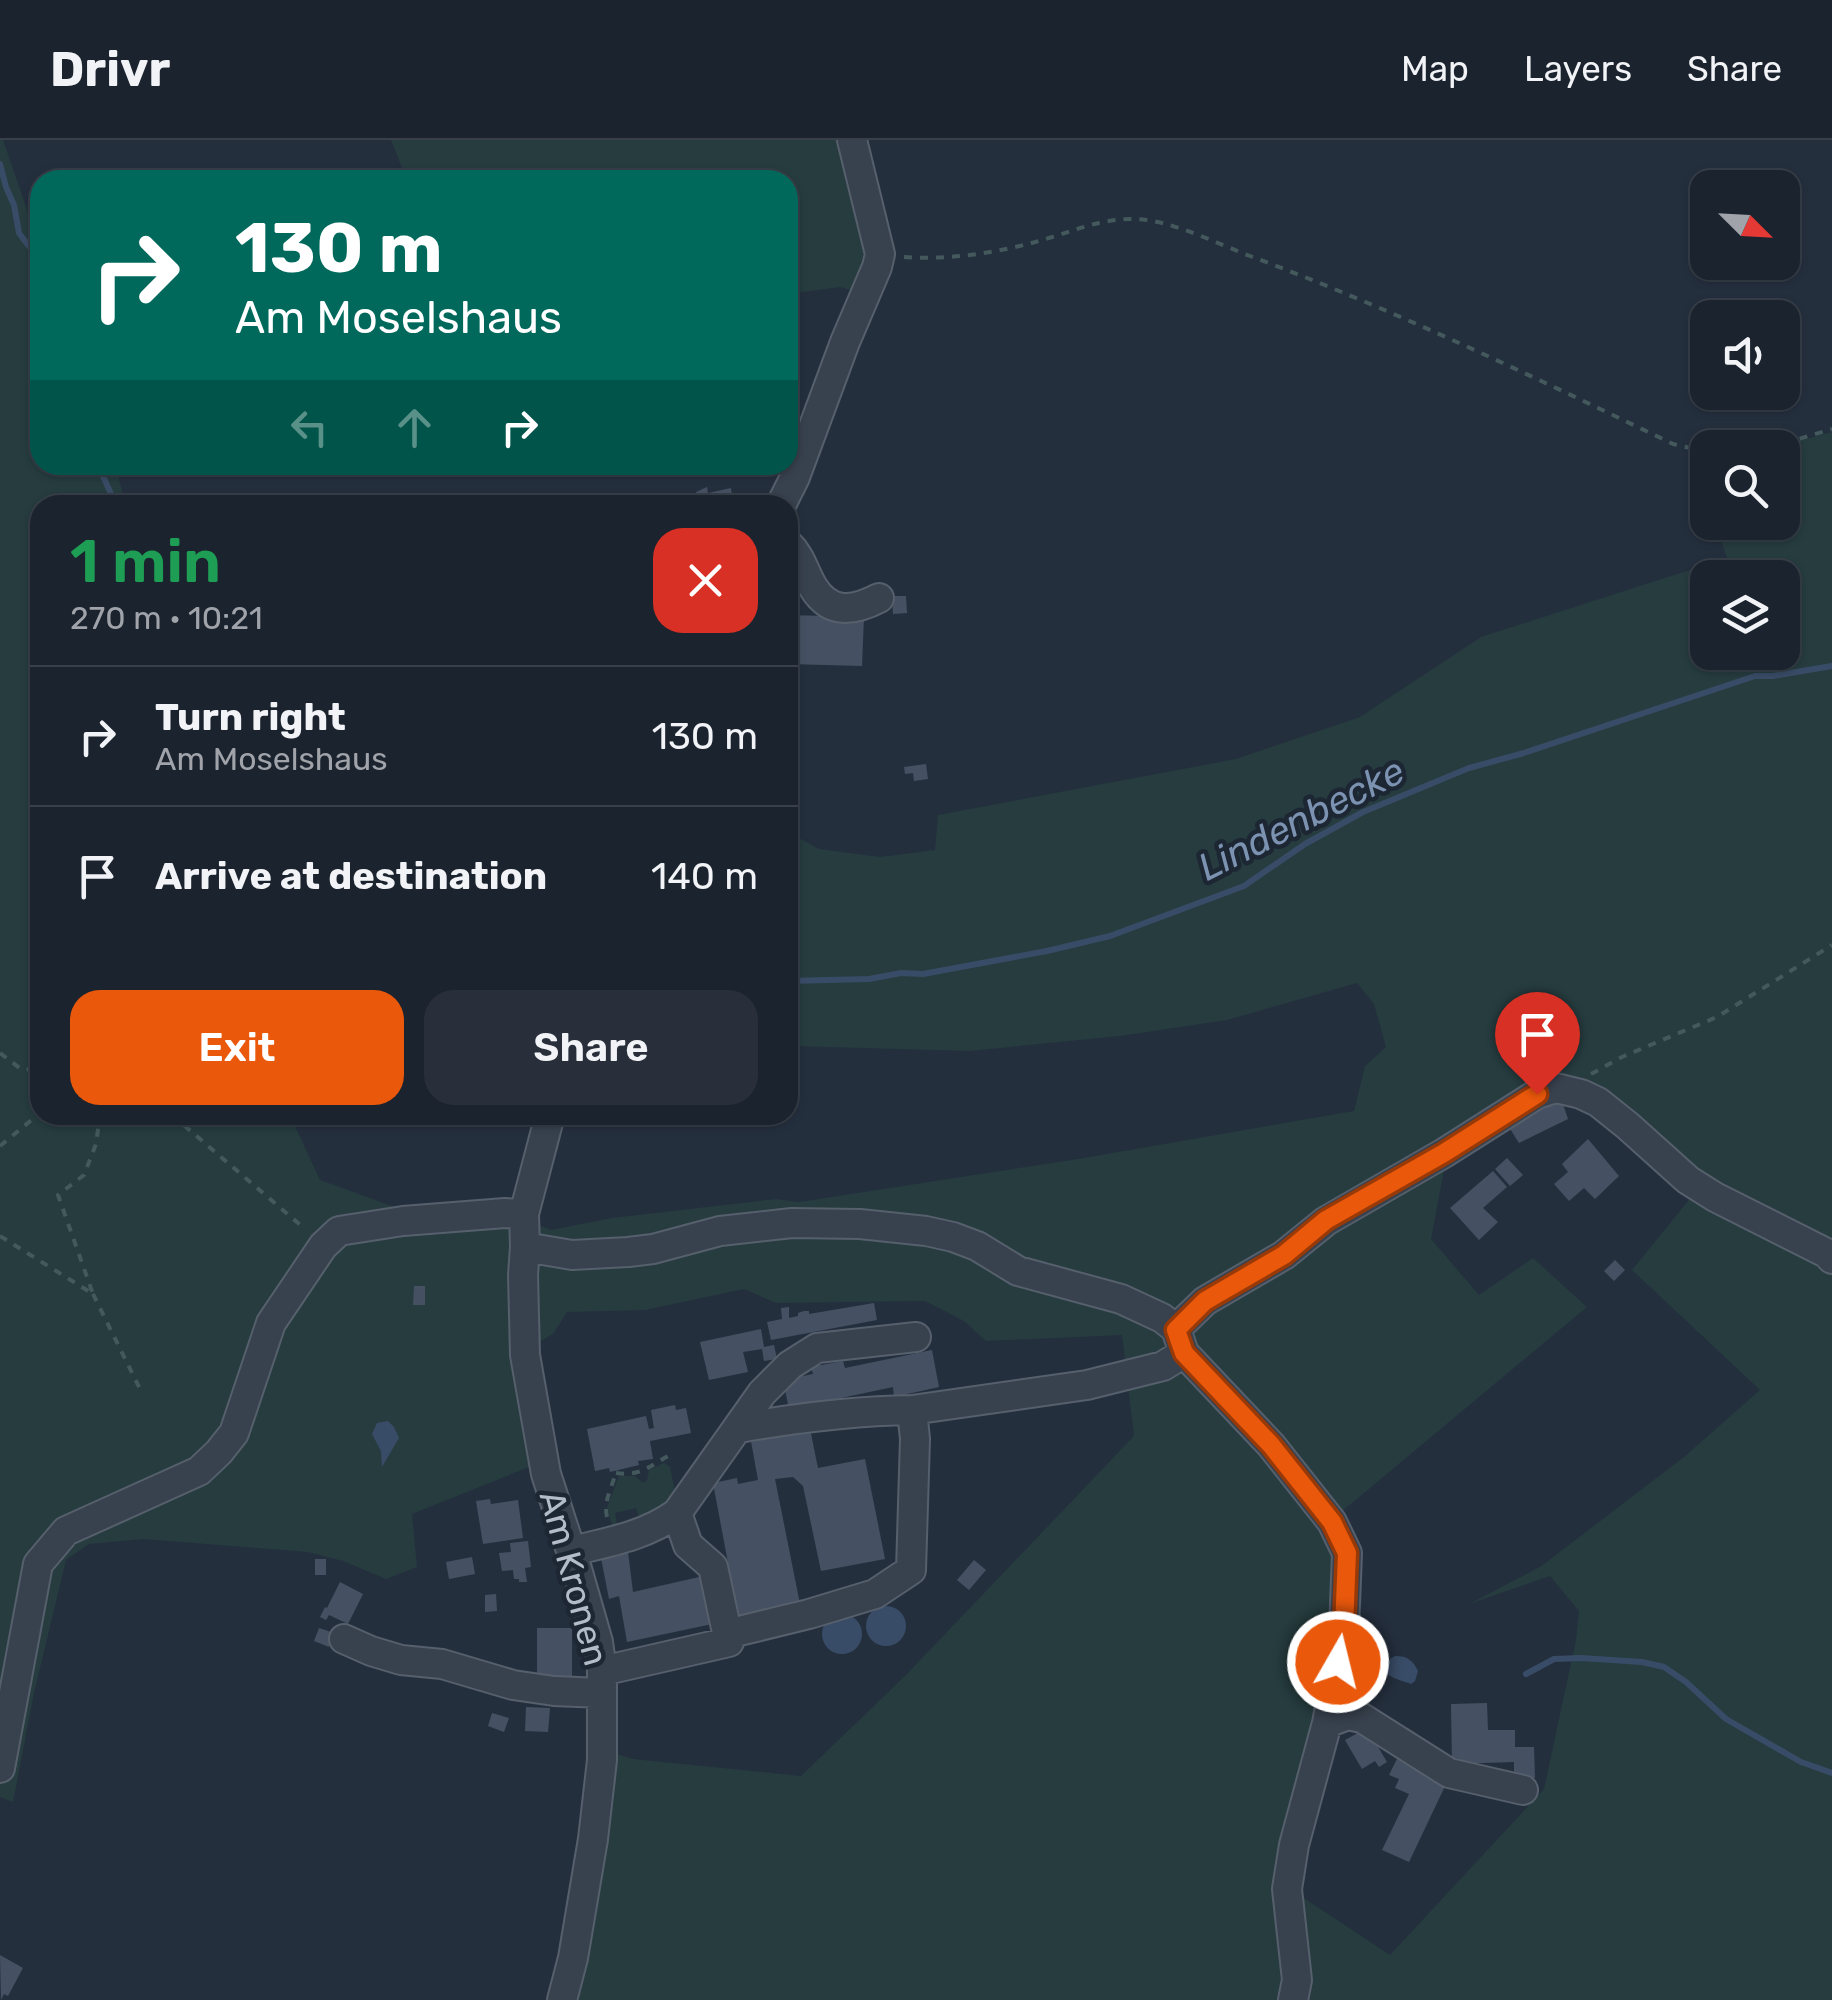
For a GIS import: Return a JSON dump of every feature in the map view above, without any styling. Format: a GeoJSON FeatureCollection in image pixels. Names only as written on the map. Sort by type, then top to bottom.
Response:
{"type":"FeatureCollection","features":[{"type":"Feature","properties":{"kind":"street"},"geometry":{"type":"LineString","coordinates":[[798,471],[880,254],[852,140]]}},
{"type":"Feature","properties":{"kind":"street"},"geometry":{"type":"LineString","coordinates":[[798,557],[825,602],[858,609],[879,598]]}},
{"type":"Feature","properties":{"kind":"street"},"geometry":{"type":"LineString","coordinates":[[739,1428],[799,1418],[912,1410],[1087,1385],[1163,1366],[1205,1301],[1284,1255],[1326,1220],[1544,1090],[1565,1089],[1598,1102],[1688,1180],[1832,1259]]}},
{"type":"Feature","properties":{"kind":"street","name":"Am Kronen"},"geometry":{"type":"LineString","coordinates":[[547,1125],[524,1214],[525,1356],[546,1474],[598,1642],[602,1682],[602,1760],[593,1840],[562,2000]]}},
{"type":"Feature","properties":{"kind":"street"},"geometry":{"type":"LineString","coordinates":[[0,1768],[38,1564],[66,1531],[199,1472],[219,1452],[234,1433],[271,1323],[324,1246],[339,1231],[356,1227],[524,1214]]}},
{"type":"Feature","properties":{"kind":"street"},"geometry":{"type":"LineString","coordinates":[[526,1246],[572,1255],[628,1252],[720,1231],[792,1224],[860,1224],[953,1237],[977,1246],[1018,1271],[1131,1303],[1162,1318],[1332,1522],[1347,1553],[1344,1628],[1327,1722],[1294,1845],[1287,1889],[1297,1980],[1293,2000]]}},
{"type":"Feature","properties":{"kind":"street"},"geometry":{"type":"LineString","coordinates":[[572,1551],[638,1535],[676,1513],[762,1393],[790,1366],[817,1348],[916,1337]]}},
{"type":"Feature","properties":{"kind":"street"},"geometry":{"type":"LineString","coordinates":[[726,1634],[875,1594],[910,1570],[915,1439],[912,1410]]}},
{"type":"Feature","properties":{"kind":"street"},"geometry":{"type":"LineString","coordinates":[[344,1640],[401,1660],[442,1664],[512,1685],[554,1690],[602,1682],[729,1642],[713,1567],[688,1546],[676,1513]]}},
{"type":"Feature","properties":{"kind":"street"},"geometry":{"type":"LineString","coordinates":[[1327,1722],[1348,1715],[1362,1718],[1449,1773],[1523,1790]]}},
{"type":"Feature","properties":{"kind":"path"},"geometry":{"type":"LineString","coordinates":[[880,254],[950,258],[1036,242],[1100,222],[1137,219],[1172,227],[1442,334],[1673,444],[1690,448]]}},
{"type":"Feature","properties":{"kind":"path"},"geometry":{"type":"LineString","coordinates":[[1800,439],[1832,430]]}},
{"type":"Feature","properties":{"kind":"path"},"geometry":{"type":"LineString","coordinates":[[1565,1089],[1622,1057],[1717,1017],[1832,945]]}},
{"type":"Feature","properties":{"kind":"path"},"geometry":{"type":"LineString","coordinates":[[0,1053],[21,1069],[30,1069]]}},
{"type":"Feature","properties":{"kind":"path"},"geometry":{"type":"LineString","coordinates":[[0,1146],[30,1121]]}},
{"type":"Feature","properties":{"kind":"path"},"geometry":{"type":"LineString","coordinates":[[99,1125],[84,1175],[58,1195],[93,1294],[142,1392]]}},
{"type":"Feature","properties":{"kind":"path"},"geometry":{"type":"LineString","coordinates":[[184,1125],[324,1246]]}},
{"type":"Feature","properties":{"kind":"path"},"geometry":{"type":"LineString","coordinates":[[0,1236],[93,1294]]}},
{"type":"Feature","properties":{"kind":"path"},"geometry":{"type":"LineString","coordinates":[[612,1541],[604,1505],[616,1472],[645,1471],[674,1454]]}},
{"type":"Feature","properties":{"kind":"green space"},"geometry":{"type":"Polygon","coordinates":[[[3,140],[30,218],[30,475],[118,475],[123,495],[30,495],[30,1125],[295,1125],[320,1180],[392,1206],[390,1219],[328,1233],[230,1432],[196,1468],[38,1555],[0,1744],[3,140]]]}},
{"type":"Feature","properties":{"kind":"green space"},"geometry":{"type":"Polygon","coordinates":[[[391,140],[848,140],[874,246],[861,293],[840,287],[798,293],[798,170],[403,170],[391,140]]]}},
{"type":"Feature","properties":{"kind":"green space"},"geometry":{"type":"Polygon","coordinates":[[[1832,432],[1832,2000],[1299,2000],[1299,1895],[1390,1955],[1544,1789],[1579,1611],[1550,1576],[1469,1604],[1540,1567],[1684,1457],[1760,1390],[1632,1270],[1697,1190],[1568,1086],[1445,1165],[1431,1239],[1479,1295],[1533,1258],[1587,1307],[1334,1518],[1267,1445],[1342,1561],[1285,2000],[566,2000],[610,1752],[633,1759],[801,1776],[905,1676],[1134,1436],[1122,1335],[986,1341],[964,1321],[925,1301],[776,1303],[744,1289],[645,1310],[567,1312],[553,1334],[530,1347],[536,1261],[616,1248],[537,1238],[537,1224],[551,1230],[612,1218],[776,1199],[799,1202],[1354,1111],[1365,1066],[1386,1047],[1374,1004],[1357,983],[1227,1020],[1120,1036],[969,1051],[798,1046],[798,837],[819,849],[880,857],[935,850],[938,815],[1236,759],[1360,717],[1481,637],[1690,570],[1690,670],[1800,670],[1800,560],[1721,560],[1727,558],[1721,540],[1800,540],[1800,441],[1832,432]]]}},
{"type":"Feature","properties":{"kind":"green space"},"geometry":{"type":"Polygon","coordinates":[[[512,1225],[539,1463],[412,1514],[417,1567],[386,1579],[308,1552],[144,1539],[89,1544],[66,1560],[13,1802],[0,1797],[47,1555],[200,1476],[273,1325],[338,1238],[512,1225]]]}},
{"type":"Feature","properties":{"kind":"green space"},"geometry":{"type":"Polygon","coordinates":[[[664,1463],[670,1467],[676,1497],[641,1523],[636,1508],[615,1513],[618,1528],[613,1529],[607,1507],[619,1476],[635,1476],[643,1483],[649,1470],[664,1463]]]}},
{"type":"Feature","properties":{"kind":"water"},"geometry":{"type":"Polygon","coordinates":[[[388,1421],[399,1438],[382,1467],[381,1451],[372,1434],[377,1423],[388,1421]]]}},
{"type":"Feature","properties":{"kind":"water"},"geometry":{"type":"Polygon","coordinates":[[[886,1606],[900,1612],[906,1626],[900,1640],[886,1646],[872,1640],[866,1626],[872,1612],[886,1606]]]}},
{"type":"Feature","properties":{"kind":"water"},"geometry":{"type":"Polygon","coordinates":[[[842,1614],[856,1620],[862,1634],[856,1648],[842,1654],[828,1648],[822,1634],[828,1620],[842,1614]]]}},
{"type":"Feature","properties":{"kind":"water"},"geometry":{"type":"Polygon","coordinates":[[[1395,1656],[1409,1659],[1416,1667],[1418,1671],[1411,1684],[1386,1672],[1383,1663],[1395,1656]]]}},
{"type":"Feature","properties":{"kind":"building"},"geometry":{"type":"Polygon","coordinates":[[[707,487],[708,493],[731,488],[732,495],[696,495],[707,487]]]}},
{"type":"Feature","properties":{"kind":"building"},"geometry":{"type":"Polygon","coordinates":[[[892,596],[906,596],[907,613],[893,614],[892,596]]]}},
{"type":"Feature","properties":{"kind":"building"},"geometry":{"type":"Polygon","coordinates":[[[798,615],[864,617],[862,666],[798,664],[798,615]]]}},
{"type":"Feature","properties":{"kind":"building"},"geometry":{"type":"Polygon","coordinates":[[[926,764],[928,779],[914,781],[913,773],[905,774],[904,767],[926,764]]]}},
{"type":"Feature","properties":{"kind":"building"},"geometry":{"type":"Polygon","coordinates":[[[1561,1098],[1568,1119],[1519,1143],[1507,1124],[1534,1107],[1561,1098]]]}},
{"type":"Feature","properties":{"kind":"building"},"geometry":{"type":"Polygon","coordinates":[[[1588,1139],[1619,1176],[1595,1199],[1584,1188],[1569,1201],[1554,1184],[1568,1172],[1562,1164],[1588,1139]]]}},
{"type":"Feature","properties":{"kind":"building"},"geometry":{"type":"Polygon","coordinates":[[[1507,1158],[1523,1175],[1510,1186],[1495,1169],[1507,1158]]]}},
{"type":"Feature","properties":{"kind":"building"},"geometry":{"type":"Polygon","coordinates":[[[1493,1171],[1507,1187],[1483,1208],[1498,1222],[1479,1240],[1450,1208],[1493,1171]]]}},
{"type":"Feature","properties":{"kind":"building"},"geometry":{"type":"Polygon","coordinates":[[[1615,1260],[1625,1270],[1614,1281],[1604,1271],[1615,1260]]]}},
{"type":"Feature","properties":{"kind":"building"},"geometry":{"type":"Polygon","coordinates":[[[414,1286],[425,1286],[425,1305],[413,1305],[414,1286]]]}},
{"type":"Feature","properties":{"kind":"building"},"geometry":{"type":"Polygon","coordinates":[[[874,1303],[877,1320],[771,1340],[767,1322],[782,1319],[781,1308],[789,1307],[789,1318],[804,1311],[809,1314],[874,1303]]]}},
{"type":"Feature","properties":{"kind":"building"},"geometry":{"type":"Polygon","coordinates":[[[761,1329],[764,1347],[774,1345],[777,1359],[764,1361],[762,1349],[743,1352],[748,1372],[709,1380],[700,1342],[761,1329]]]}},
{"type":"Feature","properties":{"kind":"building"},"geometry":{"type":"Polygon","coordinates":[[[932,1350],[939,1387],[894,1397],[893,1387],[789,1409],[783,1380],[813,1374],[811,1367],[843,1361],[845,1368],[932,1350]]]}},
{"type":"Feature","properties":{"kind":"building"},"geometry":{"type":"Polygon","coordinates":[[[675,1405],[676,1410],[686,1408],[691,1433],[650,1441],[653,1459],[638,1461],[639,1465],[610,1472],[609,1468],[595,1471],[587,1429],[646,1416],[649,1429],[654,1428],[651,1410],[675,1405]]]}},
{"type":"Feature","properties":{"kind":"building"},"geometry":{"type":"Polygon","coordinates":[[[809,1424],[818,1468],[865,1459],[885,1559],[821,1571],[803,1486],[793,1477],[775,1479],[800,1604],[738,1616],[713,1483],[737,1478],[738,1484],[758,1480],[750,1436],[809,1424]]]}},
{"type":"Feature","properties":{"kind":"building"},"geometry":{"type":"Polygon","coordinates":[[[490,1499],[491,1504],[518,1500],[523,1538],[483,1544],[476,1501],[490,1499]]]}},
{"type":"Feature","properties":{"kind":"building"},"geometry":{"type":"Polygon","coordinates":[[[528,1541],[531,1567],[525,1568],[527,1582],[519,1582],[514,1579],[513,1570],[502,1571],[499,1553],[511,1552],[510,1543],[528,1541]]]}},
{"type":"Feature","properties":{"kind":"building"},"geometry":{"type":"Polygon","coordinates":[[[628,1552],[633,1592],[708,1575],[717,1623],[627,1642],[619,1596],[609,1599],[601,1558],[628,1552]]]}},
{"type":"Feature","properties":{"kind":"building"},"geometry":{"type":"Polygon","coordinates":[[[472,1557],[475,1574],[449,1579],[446,1562],[472,1557]]]}},
{"type":"Feature","properties":{"kind":"building"},"geometry":{"type":"Polygon","coordinates":[[[315,1559],[326,1559],[326,1575],[315,1575],[315,1559]]]}},
{"type":"Feature","properties":{"kind":"building"},"geometry":{"type":"Polygon","coordinates":[[[974,1560],[986,1570],[969,1590],[957,1580],[974,1560]]]}},
{"type":"Feature","properties":{"kind":"building"},"geometry":{"type":"Polygon","coordinates":[[[340,1582],[363,1594],[348,1624],[329,1615],[326,1620],[320,1617],[340,1582]]]}},
{"type":"Feature","properties":{"kind":"building"},"geometry":{"type":"Polygon","coordinates":[[[496,1594],[497,1611],[485,1612],[485,1595],[496,1594]]]}},
{"type":"Feature","properties":{"kind":"building"},"geometry":{"type":"Polygon","coordinates":[[[319,1628],[334,1633],[329,1647],[314,1641],[319,1628]]]}},
{"type":"Feature","properties":{"kind":"building"},"geometry":{"type":"Polygon","coordinates":[[[537,1628],[572,1628],[572,1679],[537,1679],[537,1628]]]}},
{"type":"Feature","properties":{"kind":"building"},"geometry":{"type":"Polygon","coordinates":[[[1487,1703],[1488,1730],[1515,1730],[1515,1747],[1534,1747],[1535,1778],[1514,1778],[1514,1762],[1452,1764],[1451,1704],[1487,1703]]]}},
{"type":"Feature","properties":{"kind":"building"},"geometry":{"type":"Polygon","coordinates":[[[526,1707],[550,1708],[548,1732],[525,1731],[526,1707]]]}},
{"type":"Feature","properties":{"kind":"building"},"geometry":{"type":"Polygon","coordinates":[[[492,1713],[509,1718],[504,1732],[488,1726],[492,1713]]]}},
{"type":"Feature","properties":{"kind":"building"},"geometry":{"type":"Polygon","coordinates":[[[1367,1728],[1387,1762],[1379,1767],[1375,1761],[1362,1769],[1345,1740],[1367,1728]]]}},
{"type":"Feature","properties":{"kind":"building"},"geometry":{"type":"Polygon","coordinates":[[[1397,1759],[1447,1782],[1409,1862],[1382,1850],[1409,1794],[1395,1788],[1399,1779],[1389,1775],[1397,1759]]]}},
{"type":"Feature","properties":{"kind":"building"},"geometry":{"type":"Polygon","coordinates":[[[0,1955],[23,1968],[8,1996],[4,1994],[1,2000],[0,1955]]]}},
{"type":"Feature","properties":{"kind":"waterway","name":"Lindenbecke"},"geometry":{"type":"LineString","coordinates":[[0,164],[19,233],[30,248]]}},
{"type":"Feature","properties":{"kind":"waterway","name":"Lindenbecke"},"geometry":{"type":"LineString","coordinates":[[102,475],[112,495]]}},
{"type":"Feature","properties":{"kind":"waterway","name":"Lindenbecke"},"geometry":{"type":"LineString","coordinates":[[798,981],[923,974],[1110,936],[1244,886],[1305,844],[1363,812],[1469,768],[1755,676],[1832,666]]}},
{"type":"Feature","properties":{"kind":"waterway"},"geometry":{"type":"LineString","coordinates":[[1526,1674],[1554,1659],[1642,1662],[1664,1667],[1726,1719],[1801,1762],[1832,1773]]}},
{"type":"Feature","properties":{"kind":"route"},"geometry":{"type":"LineString","coordinates":[[1338,1662],[1344,1628],[1347,1553],[1332,1522],[1271,1445],[1184,1353],[1176,1330],[1205,1301],[1284,1255],[1326,1220],[1537,1094]]}}]}
